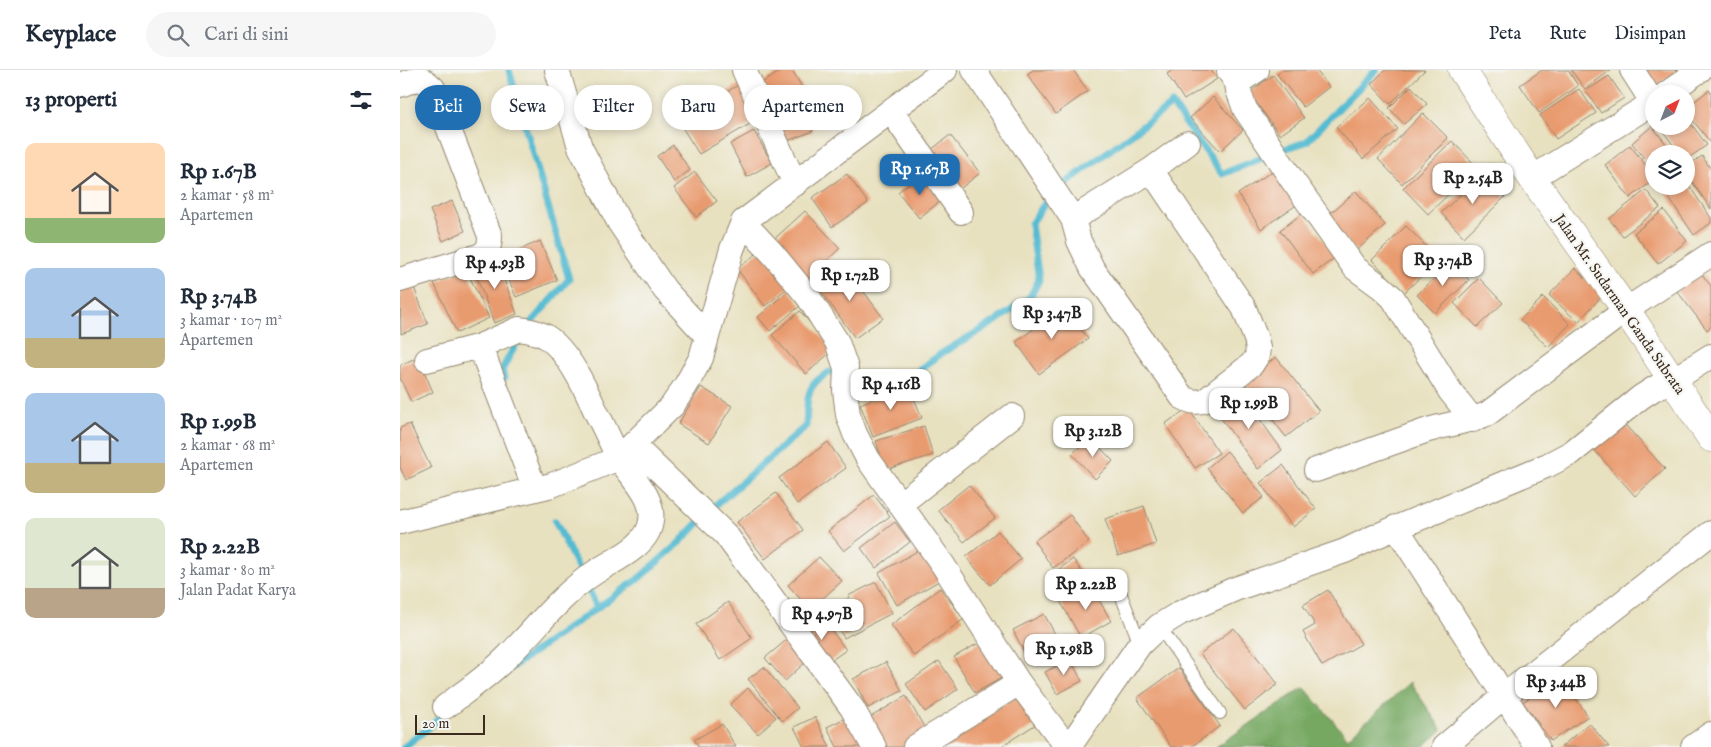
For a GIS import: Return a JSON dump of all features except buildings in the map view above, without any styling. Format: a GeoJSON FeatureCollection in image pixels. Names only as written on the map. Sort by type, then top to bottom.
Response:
{"type":"FeatureCollection","features":[{"type":"Feature","properties":{"kind":"street"},"geometry":{"type":"LineString","coordinates":[[556,70],[580,147],[619,222],[665,290],[707,336]]}},
{"type":"Feature","properties":{"kind":"street"},"geometry":{"type":"LineString","coordinates":[[744,70],[795,184]]}},
{"type":"Feature","properties":{"kind":"street"},"geometry":{"type":"LineString","coordinates":[[400,522],[552,485],[626,452],[672,406],[686,386],[701,358],[732,249],[743,222],[945,70]]}},
{"type":"Feature","properties":{"kind":"street"},"geometry":{"type":"LineString","coordinates":[[974,70],[1068,212],[1092,268],[1182,397],[1190,402],[1198,403],[1206,400],[1252,364],[1257,356],[1256,339],[1244,308],[1151,170]]}},
{"type":"Feature","properties":{"kind":"street"},"geometry":{"type":"LineString","coordinates":[[1257,70],[1233,76],[1245,109],[1355,268],[1393,298],[1450,391],[1473,420]]}},
{"type":"Feature","properties":{"kind":"street","name":"Jalan Mr. Sudarman Ganda Subrata"},"geometry":{"type":"LineString","coordinates":[[1462,70],[1532,178],[1626,310],[1711,438]]}},
{"type":"Feature","properties":{"kind":"street"},"geometry":{"type":"LineString","coordinates":[[1632,70],[1645,85]]}},
{"type":"Feature","properties":{"kind":"street"},"geometry":{"type":"LineString","coordinates":[[1679,85],[1700,70]]}},
{"type":"Feature","properties":{"kind":"street"},"geometry":{"type":"LineString","coordinates":[[400,85],[419,78],[433,88],[490,236],[490,246],[479,256],[400,280]]}},
{"type":"Feature","properties":{"kind":"street"},"geometry":{"type":"LineString","coordinates":[[1532,178],[1645,108]]}},
{"type":"Feature","properties":{"kind":"street"},"geometry":{"type":"LineString","coordinates":[[891,111],[961,212]]}},
{"type":"Feature","properties":{"kind":"street"},"geometry":{"type":"LineString","coordinates":[[1068,212],[1151,170],[1188,143]]}},
{"type":"Feature","properties":{"kind":"street"},"geometry":{"type":"LineString","coordinates":[[743,222],[773,254],[809,298],[837,342],[845,379],[848,415],[868,459],[943,565],[1019,683],[1068,747],[1140,644],[1159,626],[1180,613],[1202,602],[1345,551],[1548,465],[1570,452],[1655,388],[1673,380],[1711,356]]}},
{"type":"Feature","properties":{"kind":"street"},"geometry":{"type":"LineString","coordinates":[[1316,470],[1429,430],[1473,420],[1487,414],[1626,310],[1711,254]]}},
{"type":"Feature","properties":{"kind":"street"},"geometry":{"type":"LineString","coordinates":[[427,360],[480,346],[525,330],[544,336],[560,348],[594,407],[626,452],[637,482],[648,500],[652,512],[647,534],[636,546],[584,580],[491,672],[445,706]]}},
{"type":"Feature","properties":{"kind":"street"},"geometry":{"type":"LineString","coordinates":[[480,346],[535,489]]}},
{"type":"Feature","properties":{"kind":"street"},"geometry":{"type":"LineString","coordinates":[[900,504],[1012,416]]}},
{"type":"Feature","properties":{"kind":"street"},"geometry":{"type":"LineString","coordinates":[[626,452],[703,512],[726,535],[852,708],[874,747]]}},
{"type":"Feature","properties":{"kind":"street"},"geometry":{"type":"LineString","coordinates":[[1396,528],[1538,747]]}},
{"type":"Feature","properties":{"kind":"street"},"geometry":{"type":"LineString","coordinates":[[1444,747],[1504,696],[1711,533]]}},
{"type":"Feature","properties":{"kind":"street"},"geometry":{"type":"LineString","coordinates":[[915,747],[1019,683]]}},
{"type":"Feature","properties":{"kind":"street"},"geometry":{"type":"LineString","coordinates":[[1693,747],[1711,734]]}},
{"type":"Feature","properties":{"kind":"lane"},"geometry":{"type":"LineString","coordinates":[[1120,592],[1140,644]]}},
{"type":"Feature","properties":{"kind":"lane"},"geometry":{"type":"LineString","coordinates":[[1159,626],[1220,713]]}},
{"type":"Feature","properties":{"kind":"green space"},"geometry":{"type":"Polygon","coordinates":[[[1410,682],[1442,730],[1423,747],[1216,747],[1304,687],[1348,738],[1410,682]]]}},
{"type":"Feature","properties":{"kind":"waterway"},"geometry":{"type":"LineString","coordinates":[[509,70],[569,279],[528,326]]}},
{"type":"Feature","properties":{"kind":"waterway"},"geometry":{"type":"LineString","coordinates":[[1284,149],[1306,142],[1376,70]]}},
{"type":"Feature","properties":{"kind":"waterway"},"geometry":{"type":"LineString","coordinates":[[511,668],[637,580],[680,542],[718,503],[806,426],[809,394],[816,382],[822,377],[830,372],[870,386],[888,385],[910,377],[942,353],[996,321],[1030,297],[1039,280],[1031,224],[1051,194],[1172,104],[1222,174],[1267,156]]}},
{"type":"Feature","properties":{"kind":"waterway"},"geometry":{"type":"LineString","coordinates":[[504,378],[502,370],[520,336]]}},
{"type":"Feature","properties":{"kind":"waterway"},"geometry":{"type":"LineString","coordinates":[[555,521],[597,607]]}},
{"type":"Feature","properties":{"kind":"waterway"},"geometry":{"type":"LineString","coordinates":[[404,747],[447,713]]}}]}
